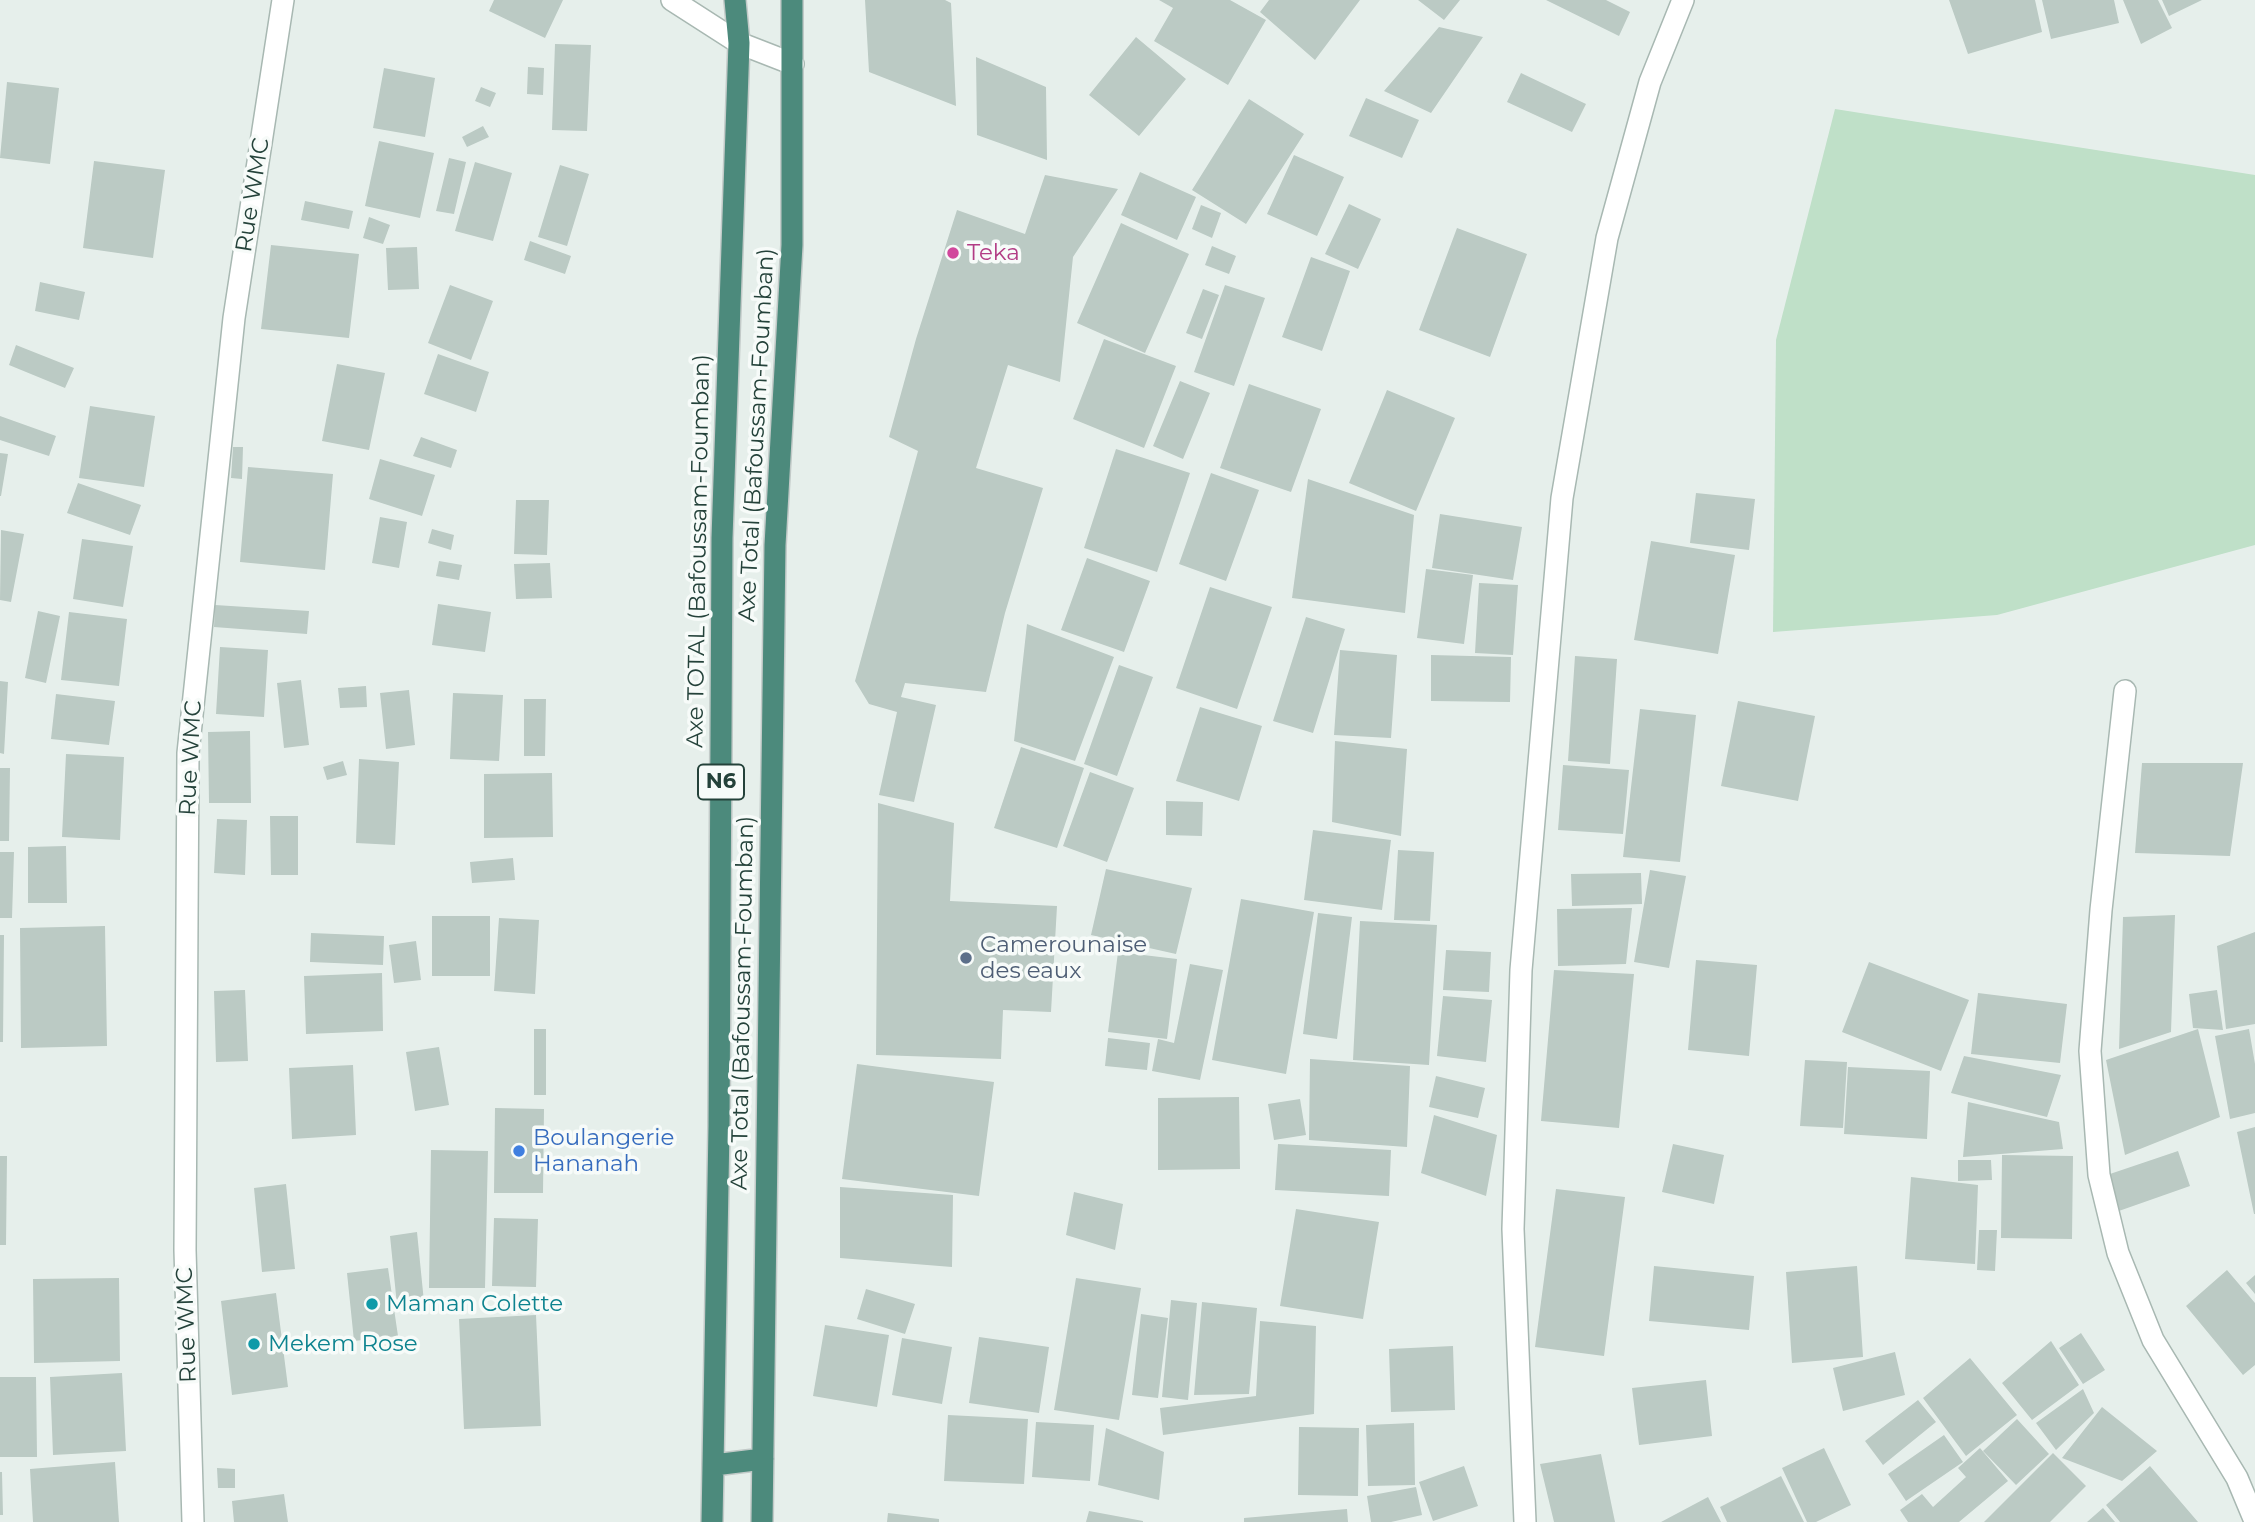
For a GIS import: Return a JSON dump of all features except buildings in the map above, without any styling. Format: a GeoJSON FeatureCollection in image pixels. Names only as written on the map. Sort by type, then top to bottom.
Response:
{"type":"FeatureCollection","features":[{"type":"Feature","properties":{"kind":"highway","name":"N6"},"geometry":{"type":"LineString","coordinates":[[735,0],[739,43]]}},
{"type":"Feature","properties":{"kind":"highway","name":"N6"},"geometry":{"type":"LineString","coordinates":[[792,0],[793,64]]}},
{"type":"Feature","properties":{"kind":"highway","name":"Axe TOTAL (Bafoussam-Foumban)"},"geometry":{"type":"LineString","coordinates":[[712,1522],[722,538],[739,43]]}},
{"type":"Feature","properties":{"kind":"highway","name":"Axe Total (Bafoussam-Foumban)"},"geometry":{"type":"LineString","coordinates":[[762,1522],[775,545],[792,245],[793,64]]}},
{"type":"Feature","properties":{"kind":"highway"},"geometry":{"type":"LineString","coordinates":[[714,1465],[763,1459]]}},
{"type":"Feature","properties":{"kind":"street","name":"Rue WMC"},"geometry":{"type":"LineString","coordinates":[[192,1522],[185,1250],[188,753],[234,318],[283,0]]}},
{"type":"Feature","properties":{"kind":"street"},"geometry":{"type":"LineString","coordinates":[[672,0],[739,43],[793,64]]}},
{"type":"Feature","properties":{"kind":"street"},"geometry":{"type":"LineString","coordinates":[[1525,1522],[1513,1229],[1520,984],[1562,498],[1607,238],[1650,82],[1683,0]]}},
{"type":"Feature","properties":{"kind":"street"},"geometry":{"type":"LineString","coordinates":[[2125,691],[2101,910],[2090,1051],[2099,1175],[2118,1253],[2154,1340],[2237,1478],[2255,1521]]}},
{"type":"Feature","properties":{"kind":"green space"},"geometry":{"type":"Polygon","coordinates":[[[1835,109],[2255,175],[2255,545],[1997,615],[1773,632],[1776,340],[1835,109]]]}},
{"type":"Feature","properties":{"kind":"place","name":"Teka"},"geometry":{"type":"Point","coordinates":[953,253]}},
{"type":"Feature","properties":{"kind":"place","name":"Camerounaise des eaux"},"geometry":{"type":"Point","coordinates":[966,958]}},
{"type":"Feature","properties":{"kind":"place","name":"Boulangerie Hananah"},"geometry":{"type":"Point","coordinates":[519,1151]}},
{"type":"Feature","properties":{"kind":"place","name":"Maman Colette"},"geometry":{"type":"Point","coordinates":[372,1304]}},
{"type":"Feature","properties":{"kind":"place","name":"Mekem Rose"},"geometry":{"type":"Point","coordinates":[254,1344]}}]}
